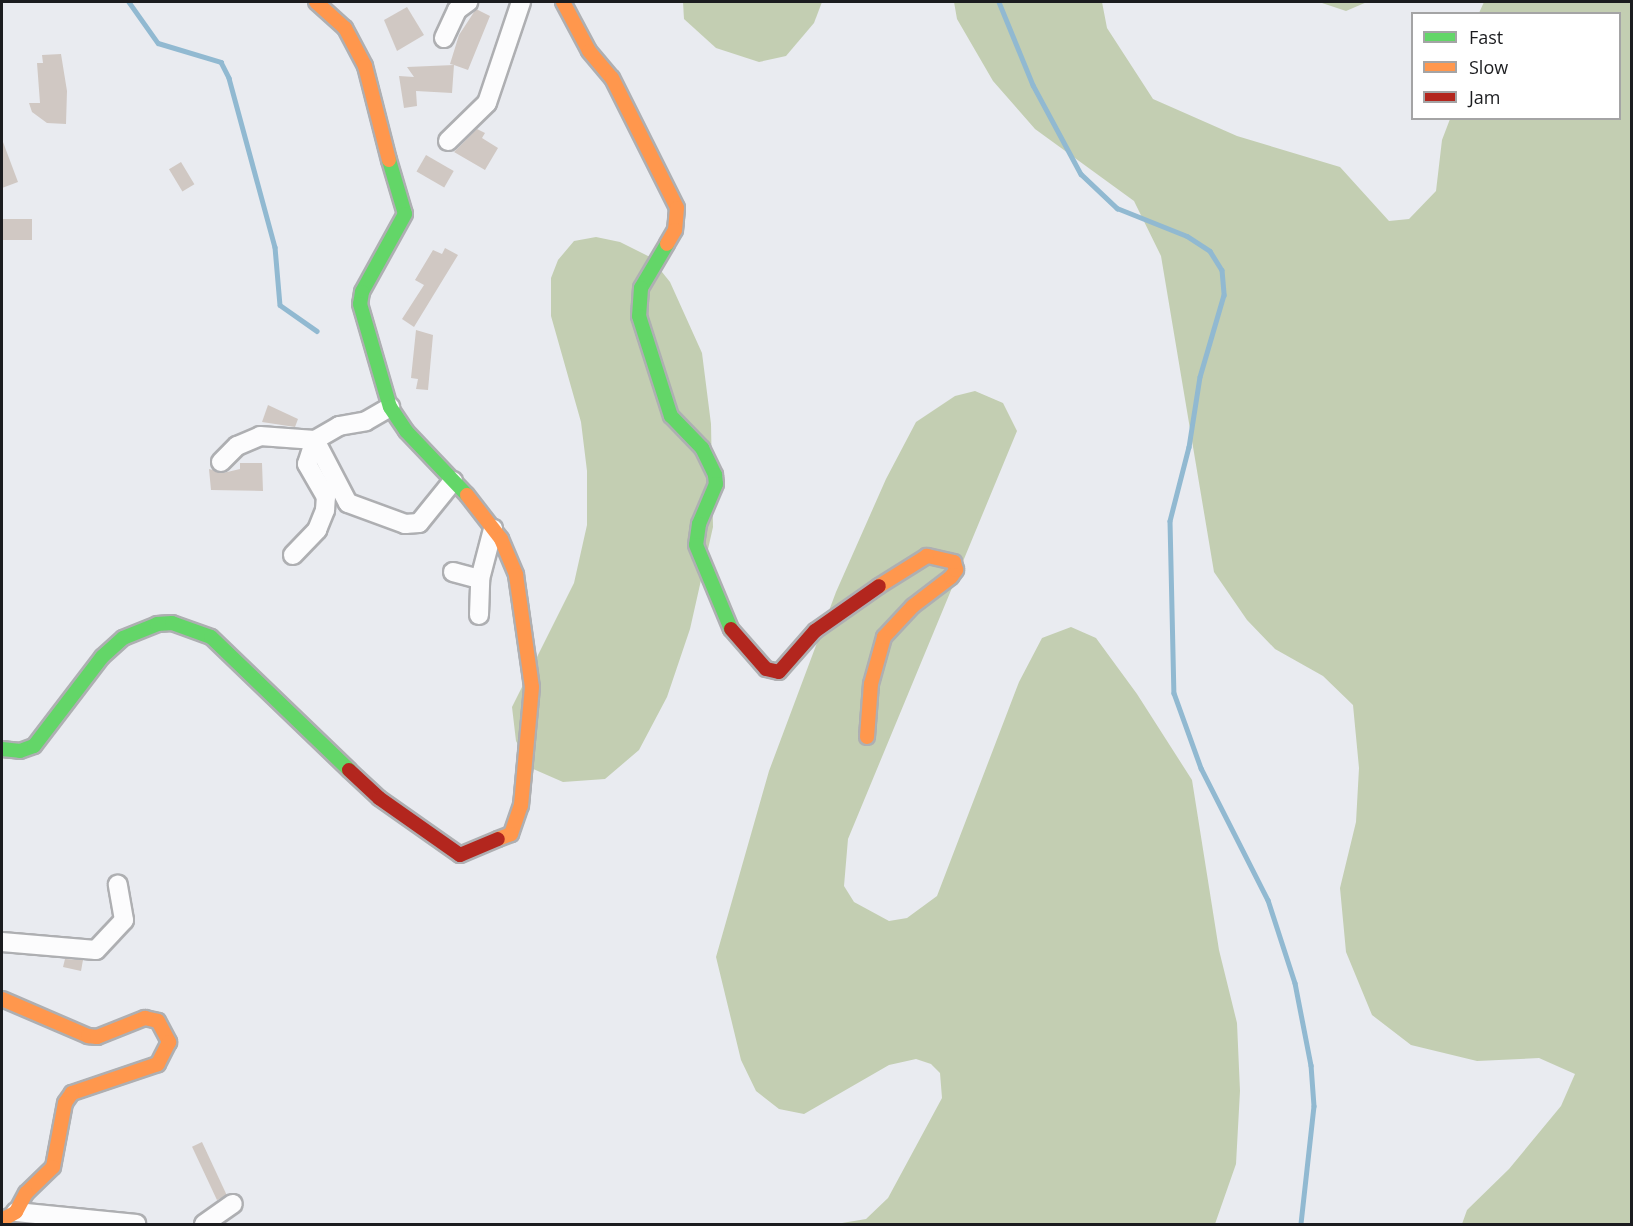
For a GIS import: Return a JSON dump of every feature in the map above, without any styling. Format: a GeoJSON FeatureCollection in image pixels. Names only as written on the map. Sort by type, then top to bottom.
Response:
{"type":"FeatureCollection","features":[{"type":"Feature","properties":{"kind":"street"},"geometry":{"type":"LineString","coordinates":[[2,749],[20,751],[34,746],[102,657],[123,638],[140,629],[172,623],[211,637],[379,798],[438,843],[460,855],[485,847],[511,834],[519,816],[532,687],[516,575],[493,529],[453,481],[406,431],[390,407],[360,304],[362,292],[400,229],[405,214],[402,198],[378,128],[365,66],[345,28],[316,2]]}},
{"type":"Feature","properties":{"kind":"street"},"geometry":{"type":"LineString","coordinates":[[444,38],[457,10],[468,2]]}},
{"type":"Feature","properties":{"kind":"street"},"geometry":{"type":"LineString","coordinates":[[448,141],[487,103],[521,2]]}},
{"type":"Feature","properties":{"kind":"street"},"geometry":{"type":"LineString","coordinates":[[563,2],[589,51],[612,78],[677,208],[675,230],[641,288],[639,316],[671,416],[702,448],[716,475],[716,484],[699,524],[696,545],[726,622],[766,669],[779,672],[815,631],[910,564],[927,556],[954,562],[956,570],[951,577],[913,606],[884,636],[871,684],[867,737]]}},
{"type":"Feature","properties":{"kind":"street"},"geometry":{"type":"LineString","coordinates":[[221,462],[237,446],[260,436],[315,440],[339,426],[366,422],[390,407]]}},
{"type":"Feature","properties":{"kind":"street"},"geometry":{"type":"LineString","coordinates":[[315,440],[348,503],[405,524],[419,523],[453,481]]}},
{"type":"Feature","properties":{"kind":"street"},"geometry":{"type":"LineString","coordinates":[[293,555],[317,530],[325,510],[326,497],[307,464],[315,440]]}},
{"type":"Feature","properties":{"kind":"street"},"geometry":{"type":"LineString","coordinates":[[479,615],[480,579],[493,529]]}},
{"type":"Feature","properties":{"kind":"street"},"geometry":{"type":"LineString","coordinates":[[453,573],[480,579]]}},
{"type":"Feature","properties":{"kind":"street"},"geometry":{"type":"LineString","coordinates":[[2,942],[96,950],[124,920],[118,885]]}},
{"type":"Feature","properties":{"kind":"street"},"geometry":{"type":"LineString","coordinates":[[2,999],[88,1036],[97,1037],[145,1018],[158,1021],[169,1042],[158,1064],[72,1093],[65,1103],[53,1167],[26,1192],[18,1217],[136,1224]]}},
{"type":"Feature","properties":{"kind":"street"},"geometry":{"type":"LineString","coordinates":[[204,1224],[233,1204]]}},
{"type":"Feature","properties":{"kind":"green space"},"geometry":{"type":"Polygon","coordinates":[[[683,2],[822,2],[814,23],[786,56],[759,62],[716,48],[684,19],[683,2]]]}},
{"type":"Feature","properties":{"kind":"green space"},"geometry":{"type":"Polygon","coordinates":[[[954,2],[1102,2],[1107,28],[1153,99],[1237,136],[1340,167],[1389,221],[1409,219],[1436,191],[1442,140],[1450,120],[1621,120],[1621,12],[1479,12],[1484,2],[1631,2],[1631,1224],[1462,1224],[1467,1210],[1509,1169],[1561,1106],[1575,1074],[1539,1058],[1477,1061],[1411,1045],[1372,1015],[1346,952],[1340,888],[1356,822],[1359,768],[1353,705],[1323,676],[1275,649],[1247,620],[1214,572],[1161,256],[1134,201],[1035,129],[993,81],[957,19],[954,2]]]}},
{"type":"Feature","properties":{"kind":"green space"},"geometry":{"type":"Polygon","coordinates":[[[1319,2],[1367,2],[1346,11],[1319,2]]]}},
{"type":"Feature","properties":{"kind":"green space"},"geometry":{"type":"Polygon","coordinates":[[[596,237],[620,242],[650,257],[670,282],[702,353],[711,424],[713,527],[690,629],[667,697],[639,750],[605,779],[563,782],[531,768],[516,741],[512,707],[574,583],[587,525],[587,471],[581,422],[551,316],[551,278],[558,260],[574,241],[596,237]]]}},
{"type":"Feature","properties":{"kind":"green space"},"geometry":{"type":"Polygon","coordinates":[[[975,391],[1003,403],[1017,431],[848,839],[844,886],[854,902],[889,921],[907,918],[937,896],[1019,682],[1042,638],[1071,627],[1096,638],[1137,694],[1192,780],[1219,950],[1237,1023],[1240,1091],[1236,1164],[1215,1224],[836,1224],[866,1219],[888,1198],[942,1098],[940,1073],[931,1064],[916,1059],[889,1065],[804,1114],[779,1109],[756,1091],[741,1060],[716,957],[769,771],[836,592],[886,479],[916,422],[955,396],[975,391]]]}},
{"type":"Feature","properties":{"kind":"building"},"geometry":{"type":"Polygon","coordinates":[[[407,7],[424,35],[397,51],[384,20],[407,7]]]}},
{"type":"Feature","properties":{"kind":"building"},"geometry":{"type":"Polygon","coordinates":[[[476,9],[490,16],[468,70],[450,64],[459,35],[476,9]]]}},
{"type":"Feature","properties":{"kind":"building"},"geometry":{"type":"Polygon","coordinates":[[[61,54],[67,91],[66,124],[47,123],[32,112],[29,103],[40,103],[37,63],[43,63],[42,55],[61,54]]]}},
{"type":"Feature","properties":{"kind":"building"},"geometry":{"type":"Polygon","coordinates":[[[454,65],[452,93],[416,91],[417,106],[404,108],[399,76],[414,77],[407,67],[454,65]]]}},
{"type":"Feature","properties":{"kind":"building"},"geometry":{"type":"Polygon","coordinates":[[[477,129],[485,133],[482,138],[498,148],[485,170],[454,152],[477,129]]]}},
{"type":"Feature","properties":{"kind":"building"},"geometry":{"type":"Polygon","coordinates":[[[2,142],[18,182],[2,188],[2,142]]]}},
{"type":"Feature","properties":{"kind":"building"},"geometry":{"type":"Polygon","coordinates":[[[426,155],[454,171],[444,187],[416,171],[426,155]]]}},
{"type":"Feature","properties":{"kind":"building"},"geometry":{"type":"Polygon","coordinates":[[[181,162],[194,184],[182,191],[169,169],[181,162]]]}},
{"type":"Feature","properties":{"kind":"building"},"geometry":{"type":"Polygon","coordinates":[[[3,219],[32,219],[32,240],[3,240],[3,219]]]}},
{"type":"Feature","properties":{"kind":"building"},"geometry":{"type":"Polygon","coordinates":[[[445,248],[458,255],[414,327],[402,319],[424,285],[415,280],[433,250],[442,254],[445,248]]]}},
{"type":"Feature","properties":{"kind":"building"},"geometry":{"type":"Polygon","coordinates":[[[416,330],[433,335],[428,390],[416,389],[418,379],[411,378],[416,330]]]}},
{"type":"Feature","properties":{"kind":"building"},"geometry":{"type":"Polygon","coordinates":[[[268,405],[298,419],[295,427],[262,422],[268,405]]]}},
{"type":"Feature","properties":{"kind":"building"},"geometry":{"type":"Polygon","coordinates":[[[240,463],[262,463],[263,491],[211,490],[209,469],[223,473],[240,469],[240,463]]]}},
{"type":"Feature","properties":{"kind":"building"},"geometry":{"type":"Polygon","coordinates":[[[65,959],[83,960],[81,971],[63,967],[65,959]]]}},
{"type":"Feature","properties":{"kind":"building"},"geometry":{"type":"Polygon","coordinates":[[[202,1142],[227,1195],[217,1200],[192,1147],[202,1142]]]}},
{"type":"Feature","properties":{"kind":"waterway"},"geometry":{"type":"LineString","coordinates":[[129,2],[158,43],[221,62],[229,78],[275,247],[280,305],[317,331]]}},
{"type":"Feature","properties":{"kind":"waterway"},"geometry":{"type":"LineString","coordinates":[[999,2],[1033,85],[1081,174],[1117,208],[1187,236],[1210,251],[1222,270],[1224,295],[1200,377],[1189,447],[1170,521],[1174,693],[1201,768],[1268,900],[1295,983],[1311,1065],[1314,1106],[1301,1224]]}},
{"type":"Feature","properties":{"kind":"traffic: fast"},"geometry":{"type":"LineString","coordinates":[[389,160],[405,214],[362,292],[360,304],[390,407],[406,431],[467,495]]}},
{"type":"Feature","properties":{"kind":"traffic: fast"},"geometry":{"type":"LineString","coordinates":[[667,244],[641,288],[639,316],[671,416],[702,448],[715,475],[716,484],[699,524],[696,545],[731,629]]}},
{"type":"Feature","properties":{"kind":"traffic: fast"},"geometry":{"type":"LineString","coordinates":[[2,749],[20,751],[34,746],[102,657],[123,638],[157,624],[172,623],[211,637],[349,770]]}},
{"type":"Feature","properties":{"kind":"traffic: slow"},"geometry":{"type":"LineString","coordinates":[[316,2],[345,28],[365,66],[389,160]]}},
{"type":"Feature","properties":{"kind":"traffic: slow"},"geometry":{"type":"LineString","coordinates":[[563,2],[589,51],[612,78],[677,208],[675,230],[667,244]]}},
{"type":"Feature","properties":{"kind":"traffic: slow"},"geometry":{"type":"LineString","coordinates":[[467,495],[501,539],[516,575],[532,687],[521,805],[511,834],[498,839]]}},
{"type":"Feature","properties":{"kind":"traffic: slow"},"geometry":{"type":"LineString","coordinates":[[867,737],[871,684],[884,637],[913,606],[951,577],[956,570],[954,562],[927,556],[879,586]]}},
{"type":"Feature","properties":{"kind":"traffic: slow"},"geometry":{"type":"LineString","coordinates":[[2,999],[88,1036],[97,1037],[145,1018],[158,1021],[169,1042],[158,1064],[72,1093],[65,1103],[53,1167],[26,1193],[16,1212],[2,1220]]}},
{"type":"Feature","properties":{"kind":"traffic: jam"},"geometry":{"type":"LineString","coordinates":[[731,629],[766,669],[779,672],[815,631],[879,586]]}},
{"type":"Feature","properties":{"kind":"traffic: jam"},"geometry":{"type":"LineString","coordinates":[[349,770],[379,798],[460,855],[498,839]]}}]}
